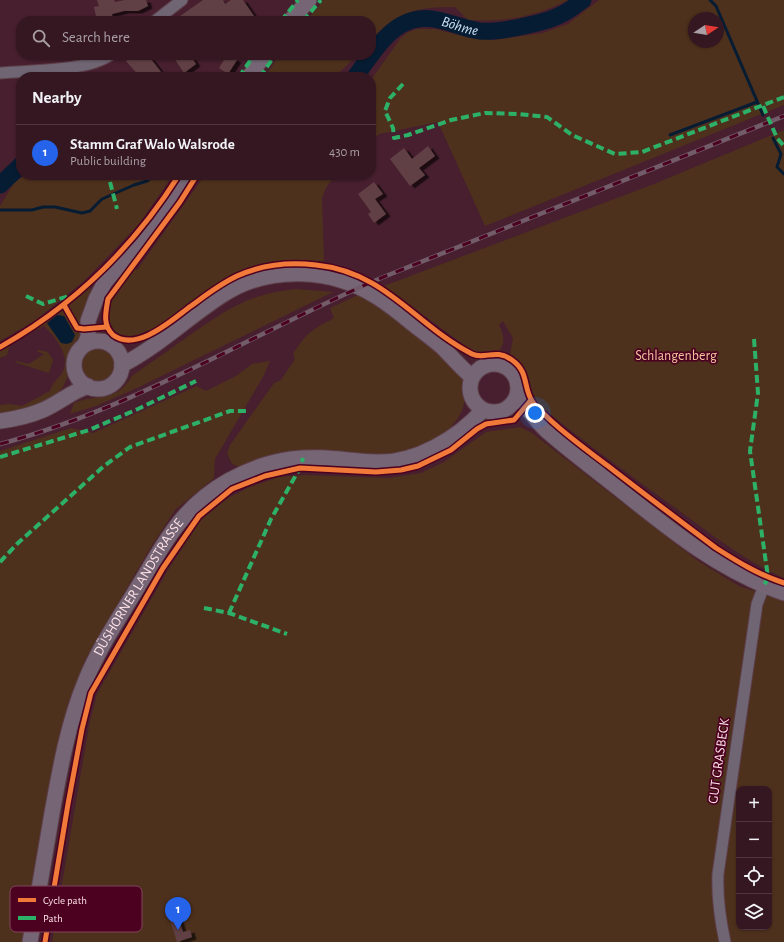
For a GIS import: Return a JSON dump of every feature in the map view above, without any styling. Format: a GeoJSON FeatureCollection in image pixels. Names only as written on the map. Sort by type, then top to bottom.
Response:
{"type":"FeatureCollection","features":[{"type":"Feature","properties":{"kind":"main road"},"geometry":{"type":"LineString","coordinates":[[295,16],[309,0]]}},
{"type":"Feature","properties":{"kind":"main road"},"geometry":{"type":"LineString","coordinates":[[252,72],[261,60]]}},
{"type":"Feature","properties":{"kind":"main road"},"geometry":{"type":"LineString","coordinates":[[86,344],[88,321],[105,282],[152,228],[186,180]]}},
{"type":"Feature","properties":{"kind":"main road"},"geometry":{"type":"LineString","coordinates":[[122,365],[173,333],[204,308],[236,288],[264,278],[281,275],[306,274],[339,279],[377,296],[475,373]]}},
{"type":"Feature","properties":{"kind":"main road"},"geometry":{"type":"LineString","coordinates":[[94,307],[98,328],[112,346],[122,365],[121,372],[113,383],[101,388],[88,386],[78,379],[74,360],[80,348],[86,344],[100,340],[112,346],[153,345]]}},
{"type":"Feature","properties":{"kind":"main road"},"geometry":{"type":"LineString","coordinates":[[493,363],[508,368],[517,381],[517,397],[507,409],[495,412],[479,406],[470,393],[475,373],[493,363]]}},
{"type":"Feature","properties":{"kind":"main road"},"geometry":{"type":"LineString","coordinates":[[66,395],[76,374]]}},
{"type":"Feature","properties":{"kind":"main road"},"geometry":{"type":"LineString","coordinates":[[0,421],[21,417],[42,410],[66,395],[88,386]]}},
{"type":"Feature","properties":{"kind":"main road"},"geometry":{"type":"LineString","coordinates":[[517,397],[546,430],[687,543],[729,569],[764,586],[784,593]]}},
{"type":"Feature","properties":{"kind":"main road","name":"DÜSHORNER LANDSTRASSE"},"geometry":{"type":"LineString","coordinates":[[40,886],[59,774],[77,705],[93,664],[105,640],[158,552],[178,524],[194,506],[222,484],[267,464],[294,459],[317,457],[376,462],[395,461],[420,454],[452,436],[469,424],[479,406]]}},
{"type":"Feature","properties":{"kind":"main road"},"geometry":{"type":"LineString","coordinates":[[507,409],[546,430]]}},
{"type":"Feature","properties":{"kind":"main road","name":"DÜSHORNER LANDSTRASSE"},"geometry":{"type":"LineString","coordinates":[[30,942],[32,932]]}},
{"type":"Feature","properties":{"kind":"street"},"geometry":{"type":"LineString","coordinates":[[161,16],[182,0]]}},
{"type":"Feature","properties":{"kind":"street"},"geometry":{"type":"LineString","coordinates":[[0,73],[80,66],[103,60]]}},
{"type":"Feature","properties":{"kind":"street","name":"GUT GRASBECK"},"geometry":{"type":"LineString","coordinates":[[725,942],[720,920],[718,874],[757,604],[764,586]]}},
{"type":"Feature","properties":{"kind":"green space"},"geometry":{"type":"Polygon","coordinates":[[[324,0],[568,0],[543,11],[520,17],[495,20],[468,20],[455,7],[419,10],[399,17],[376,35],[376,16],[310,16],[324,0]]]}},
{"type":"Feature","properties":{"kind":"green space"},"geometry":{"type":"Polygon","coordinates":[[[599,0],[784,0],[784,105],[485,226],[438,122],[379,134],[376,137],[376,73],[400,39],[407,33],[416,29],[435,29],[470,38],[494,40],[543,33],[568,24],[599,0]]]}},
{"type":"Feature","properties":{"kind":"green space"},"geometry":{"type":"Polygon","coordinates":[[[276,60],[352,60],[339,72],[268,72],[276,60]]]}},
{"type":"Feature","properties":{"kind":"green space","name":"Schlangenberg"},"geometry":{"type":"Polygon","coordinates":[[[784,130],[784,578],[755,563],[714,536],[608,459],[543,408],[536,399],[527,374],[521,363],[510,355],[513,338],[503,321],[499,325],[503,336],[501,349],[498,352],[475,353],[384,286],[654,184],[784,130]]]}},
{"type":"Feature","properties":{"kind":"green space"},"geometry":{"type":"Polygon","coordinates":[[[18,180],[170,180],[139,224],[85,280],[36,320],[0,341],[0,206],[14,183],[18,180]]]}},
{"type":"Feature","properties":{"kind":"green space"},"geometry":{"type":"Polygon","coordinates":[[[201,180],[332,180],[327,186],[322,198],[324,261],[269,263],[237,272],[225,278],[159,326],[142,334],[127,336],[115,331],[111,324],[109,317],[111,303],[125,278],[134,267],[137,270],[201,180]]]}},
{"type":"Feature","properties":{"kind":"green space"},"geometry":{"type":"Polygon","coordinates":[[[90,285],[91,293],[84,326],[75,321],[69,305],[71,300],[90,285]]]}},
{"type":"Feature","properties":{"kind":"green space"},"geometry":{"type":"Polygon","coordinates":[[[296,289],[333,292],[137,388],[96,406],[70,414],[74,403],[107,396],[120,390],[126,385],[132,376],[221,314],[262,295],[296,289]]]}},
{"type":"Feature","properties":{"kind":"green space"},"geometry":{"type":"Polygon","coordinates":[[[360,294],[399,321],[455,366],[464,386],[464,401],[460,414],[452,426],[427,443],[397,454],[240,467],[232,464],[227,453],[230,445],[274,383],[281,380],[295,359],[293,354],[302,341],[310,332],[334,318],[330,308],[360,294]]]}},
{"type":"Feature","properties":{"kind":"green space"},"geometry":{"type":"Polygon","coordinates":[[[62,308],[66,311],[76,330],[82,332],[70,353],[68,375],[63,387],[48,400],[39,405],[0,414],[0,405],[11,404],[22,406],[50,391],[53,384],[64,369],[65,363],[62,349],[54,336],[44,326],[10,344],[7,355],[0,358],[0,348],[62,308]]]}},
{"type":"Feature","properties":{"kind":"green space"},"geometry":{"type":"Polygon","coordinates":[[[94,345],[102,345],[112,350],[116,357],[116,371],[112,378],[102,383],[94,383],[84,378],[82,375],[79,368],[79,360],[84,350],[87,348],[94,345]]]}},
{"type":"Feature","properties":{"kind":"green space"},"geometry":{"type":"Polygon","coordinates":[[[39,350],[48,352],[53,360],[49,373],[14,362],[17,361],[29,364],[44,354],[36,351],[39,350]]]}},
{"type":"Feature","properties":{"kind":"green space"},"geometry":{"type":"Polygon","coordinates":[[[270,361],[264,375],[215,459],[214,478],[175,510],[149,550],[86,658],[68,703],[50,783],[32,886],[10,886],[10,932],[24,932],[22,942],[0,942],[0,451],[71,428],[93,433],[197,386],[206,391],[236,376],[252,364],[270,361]]]}},
{"type":"Feature","properties":{"kind":"green space"},"geometry":{"type":"Polygon","coordinates":[[[520,427],[532,433],[698,561],[739,586],[784,601],[784,942],[52,942],[54,932],[142,932],[142,886],[62,886],[89,726],[97,694],[168,570],[201,520],[228,498],[250,487],[279,477],[305,475],[389,478],[421,473],[444,462],[486,432],[520,427]]]}},
{"type":"Feature","properties":{"kind":"water"},"geometry":{"type":"Polygon","coordinates":[[[57,315],[64,316],[75,335],[72,342],[67,344],[61,343],[47,323],[57,315]]]}},
{"type":"Feature","properties":{"kind":"building"},"geometry":{"type":"Polygon","coordinates":[[[97,0],[114,0],[115,2],[125,0],[146,0],[148,6],[138,11],[124,11],[112,14],[112,16],[96,16],[94,7],[99,6],[97,0]]]}},
{"type":"Feature","properties":{"kind":"building"},"geometry":{"type":"Polygon","coordinates":[[[203,0],[223,0],[225,4],[231,0],[243,0],[254,16],[180,16],[203,0]]]}},
{"type":"Feature","properties":{"kind":"building"},"geometry":{"type":"Polygon","coordinates":[[[152,60],[161,72],[136,72],[126,61],[152,60]]]}},
{"type":"Feature","properties":{"kind":"building"},"geometry":{"type":"Polygon","coordinates":[[[175,60],[193,60],[196,64],[183,72],[175,60]]]}},
{"type":"Feature","properties":{"kind":"building"},"geometry":{"type":"Polygon","coordinates":[[[224,60],[237,60],[229,72],[225,72],[219,68],[224,60]]]}},
{"type":"Feature","properties":{"kind":"building"},"geometry":{"type":"Polygon","coordinates":[[[428,146],[435,156],[419,168],[425,175],[410,186],[390,159],[404,148],[412,159],[428,146]]]}},
{"type":"Feature","properties":{"kind":"building"},"geometry":{"type":"Polygon","coordinates":[[[374,182],[383,194],[375,199],[386,214],[374,223],[368,214],[371,212],[358,194],[374,182]]]}},
{"type":"Feature","properties":{"kind":"building"},"geometry":{"type":"Polygon","coordinates":[[[177,914],[183,932],[190,930],[192,937],[177,942],[169,916],[177,914]]]}},
{"type":"Feature","properties":{"kind":"waterway","name":"Böhme"},"geometry":{"type":"LineString","coordinates":[[376,49],[394,30],[412,20],[441,20],[480,31],[498,30],[521,27],[553,18],[566,12],[583,0]]}},
{"type":"Feature","properties":{"kind":"waterway"},"geometry":{"type":"LineString","coordinates":[[710,0],[716,6],[763,115]]}},
{"type":"Feature","properties":{"kind":"waterway","name":"Böhme"},"geometry":{"type":"LineString","coordinates":[[359,72],[368,60]]}},
{"type":"Feature","properties":{"kind":"waterway"},"geometry":{"type":"LineString","coordinates":[[670,135],[757,102]]}},
{"type":"Feature","properties":{"kind":"waterway"},"geometry":{"type":"LineString","coordinates":[[773,138],[781,154],[777,167],[784,174]]}},
{"type":"Feature","properties":{"kind":"waterway","name":"Böhme"},"geometry":{"type":"LineString","coordinates":[[0,185],[16,170]]}},
{"type":"Feature","properties":{"kind":"waterway"},"geometry":{"type":"LineString","coordinates":[[0,210],[32,210],[43,207],[55,207],[82,213],[90,211],[102,199],[148,180]]}},
{"type":"Feature","properties":{"kind":"railway"},"geometry":{"type":"LineString","coordinates":[[0,444],[50,429],[99,411],[194,368],[334,299],[381,278],[784,116]]}},
{"type":"Feature","properties":{"kind":"marked path"},"geometry":{"type":"LineString","coordinates":[[285,16],[298,0]]}},
{"type":"Feature","properties":{"kind":"marked path"},"geometry":{"type":"LineString","coordinates":[[307,16],[321,0]]}},
{"type":"Feature","properties":{"kind":"marked path"},"geometry":{"type":"LineString","coordinates":[[242,72],[251,60]]}},
{"type":"Feature","properties":{"kind":"marked path"},"geometry":{"type":"LineString","coordinates":[[263,72],[272,60]]}},
{"type":"Feature","properties":{"kind":"marked path"},"geometry":{"type":"LineString","coordinates":[[403,84],[390,98],[385,111],[393,128],[394,138],[408,135],[451,120],[485,113],[518,114],[547,117],[572,135],[615,154],[642,152],[784,97]]}},
{"type":"Feature","properties":{"kind":"marked path"},"geometry":{"type":"LineString","coordinates":[[763,106],[777,138],[784,146]]}},
{"type":"Feature","properties":{"kind":"marked path"},"geometry":{"type":"LineString","coordinates":[[110,182],[117,209]]}},
{"type":"Feature","properties":{"kind":"marked path"},"geometry":{"type":"LineString","coordinates":[[26,296],[43,304],[69,296]]}},
{"type":"Feature","properties":{"kind":"marked path"},"geometry":{"type":"LineString","coordinates":[[754,339],[758,393],[750,451],[768,577],[764,586]]}},
{"type":"Feature","properties":{"kind":"marked path"},"geometry":{"type":"LineString","coordinates":[[0,457],[89,430],[138,409],[196,381]]}},
{"type":"Feature","properties":{"kind":"marked path"},"geometry":{"type":"LineString","coordinates":[[0,562],[18,543],[104,466],[130,447],[230,411],[249,411]]}},
{"type":"Feature","properties":{"kind":"marked path"},"geometry":{"type":"LineString","coordinates":[[229,613],[271,519],[300,468],[303,458]]}},
{"type":"Feature","properties":{"kind":"marked path"},"geometry":{"type":"LineString","coordinates":[[204,608],[229,613],[287,634]]}},
{"type":"Feature","properties":{"kind":"cycle path"},"geometry":{"type":"LineString","coordinates":[[0,347],[53,313],[100,273],[142,227],[176,180]]}},
{"type":"Feature","properties":{"kind":"cycle path"},"geometry":{"type":"LineString","coordinates":[[194,180],[180,202],[108,299],[106,322],[107,327],[113,335],[123,339],[133,340],[154,332],[165,326],[225,283],[237,276],[256,269],[285,264],[316,265],[340,270],[362,278],[399,301],[433,329],[472,354],[481,356],[495,354],[512,360],[521,370],[529,396],[533,403],[552,422],[716,548],[757,572],[784,583]]}},
{"type":"Feature","properties":{"kind":"cycle path"},"geometry":{"type":"LineString","coordinates":[[64,305],[77,328],[84,329],[106,327]]}},
{"type":"Feature","properties":{"kind":"cycle path"},"geometry":{"type":"LineString","coordinates":[[54,886],[82,729],[91,693],[163,568],[199,516],[232,489],[265,476],[300,468],[376,472],[401,470],[418,466],[451,450],[477,429],[486,424],[514,420],[531,400]]}},
{"type":"Feature","properties":{"kind":"cycle path"},"geometry":{"type":"LineString","coordinates":[[45,942],[47,932]]}},
{"type":"Feature","properties":{"kind":"place","name":"Stamm Graf Walo Walsrode"},"geometry":{"type":"Point","coordinates":[178,930]}}]}
